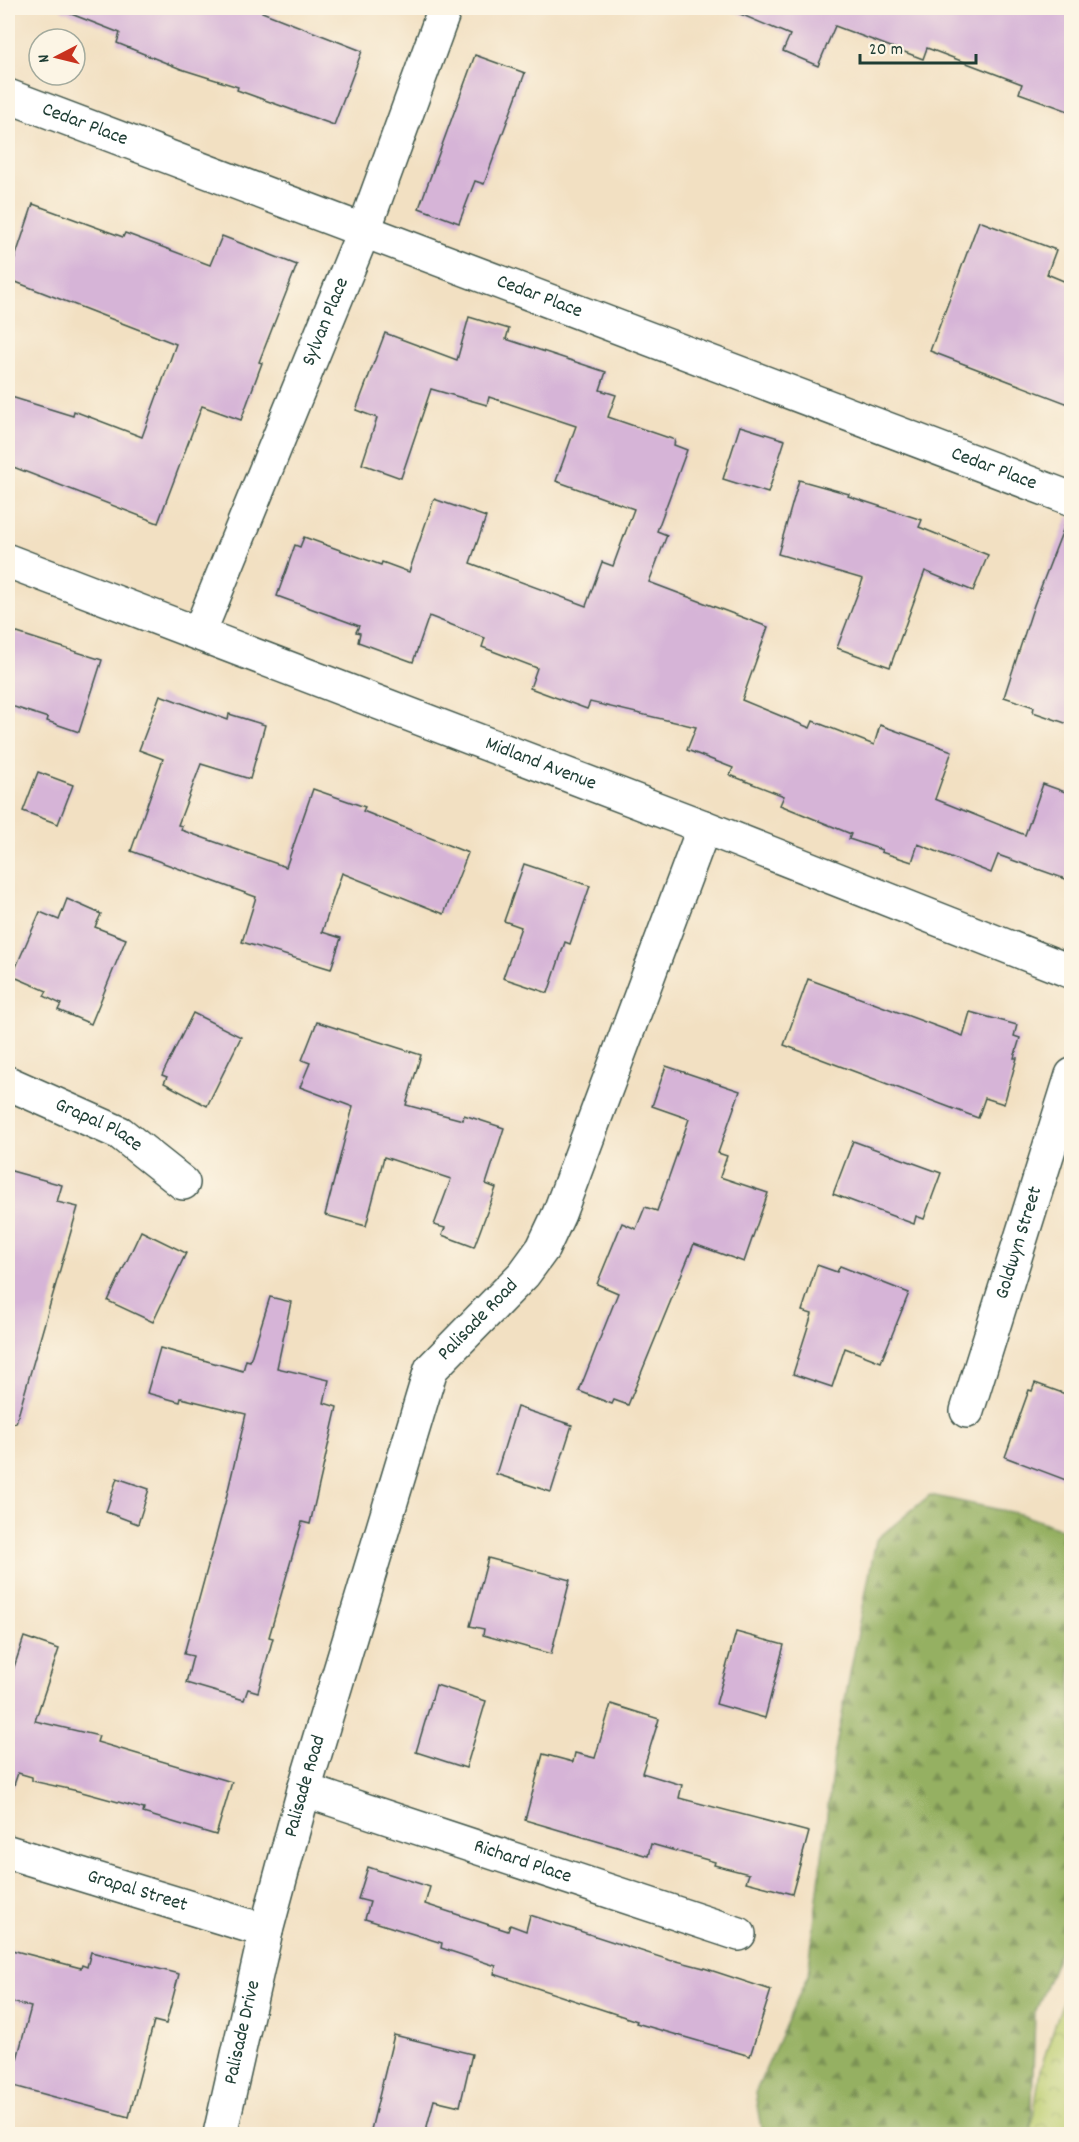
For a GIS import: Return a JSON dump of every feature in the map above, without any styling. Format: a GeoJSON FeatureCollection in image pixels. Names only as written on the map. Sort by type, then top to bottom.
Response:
{"type":"FeatureCollection","features":[{"type":"Feature","properties":{"kind":"street","name":"Sylvan Place"},"geometry":{"type":"LineString","coordinates":[[199,633],[363,230],[445,8]]}},
{"type":"Feature","properties":{"kind":"street","name":"Cedar Place"},"geometry":{"type":"LineString","coordinates":[[8,96],[1071,499]]}},
{"type":"Feature","properties":{"kind":"street","name":"Midland Avenue"},"geometry":{"type":"LineString","coordinates":[[8,561],[704,827],[1071,972]]}},
{"type":"Feature","properties":{"kind":"street","name":"Palisade Road"},"geometry":{"type":"LineString","coordinates":[[266,1931],[304,1790],[431,1369],[524,1274],[543,1248],[559,1214],[704,827]]}},
{"type":"Feature","properties":{"kind":"street","name":"Goldwyn Street"},"geometry":{"type":"LineString","coordinates":[[967,1412],[1071,1075]]}},
{"type":"Feature","properties":{"kind":"street","name":"Grapal Place"},"geometry":{"type":"LineString","coordinates":[[8,1083],[120,1133],[183,1183]]}},
{"type":"Feature","properties":{"kind":"street","name":"Richard Place"},"geometry":{"type":"LineString","coordinates":[[304,1790],[739,1934]]}},
{"type":"Feature","properties":{"kind":"street","name":"Grapal Street"},"geometry":{"type":"LineString","coordinates":[[8,1852],[266,1931]]}},
{"type":"Feature","properties":{"kind":"street","name":"Palisade Drive"},"geometry":{"type":"LineString","coordinates":[[220,2134],[266,1931]]}},
{"type":"Feature","properties":{"kind":"green space"},"geometry":{"type":"Polygon","coordinates":[[[930,1495],[1020,1514],[1071,1532],[1071,1923],[1035,2013],[1031,2134],[762,2134],[755,2093],[808,1975],[834,1756],[876,1540],[930,1495]]]}},
{"type":"Feature","properties":{"kind":"green space"},"geometry":{"type":"Polygon","coordinates":[[[1071,1977],[1071,2134],[1031,2134],[1040,2070],[1071,1977]]]}},
{"type":"Feature","properties":{"kind":"building"},"geometry":{"type":"Polygon","coordinates":[[[62,8],[262,8],[262,12],[362,51],[334,125],[117,43],[120,33],[61,10],[62,8]]]}},
{"type":"Feature","properties":{"kind":"building"},"geometry":{"type":"Polygon","coordinates":[[[726,8],[1057,8],[1071,13],[1071,112],[1019,93],[1022,84],[927,48],[923,59],[835,26],[818,66],[783,51],[790,35],[726,8]]]}},
{"type":"Feature","properties":{"kind":"building"},"geometry":{"type":"Polygon","coordinates":[[[475,55],[525,73],[484,184],[475,181],[459,223],[419,208],[475,55]]]}},
{"type":"Feature","properties":{"kind":"building"},"geometry":{"type":"Polygon","coordinates":[[[33,204],[123,237],[125,233],[210,265],[222,236],[297,265],[259,362],[262,363],[241,420],[202,406],[158,523],[8,465],[8,396],[73,416],[74,411],[142,437],[176,344],[8,279],[33,204]]]}},
{"type":"Feature","properties":{"kind":"building"},"geometry":{"type":"Polygon","coordinates":[[[979,221],[1056,250],[1047,274],[1071,284],[1071,405],[930,351],[979,221]]]}},
{"type":"Feature","properties":{"kind":"building"},"geometry":{"type":"Polygon","coordinates":[[[469,317],[509,329],[506,339],[606,372],[600,390],[616,395],[608,417],[675,440],[674,445],[687,450],[657,531],[667,535],[649,582],[768,627],[742,700],[810,728],[813,721],[874,745],[880,725],[952,751],[935,799],[1025,835],[1043,784],[1071,794],[1071,881],[998,855],[991,873],[918,844],[912,862],[881,852],[882,850],[849,839],[851,834],[780,805],[784,796],[730,775],[733,768],[687,750],[696,727],[590,702],[587,709],[530,688],[537,668],[482,647],[485,638],[429,616],[413,662],[358,642],[360,633],[356,632],[359,626],[277,596],[295,545],[300,547],[304,537],[381,565],[382,562],[409,572],[434,499],[486,517],[470,563],[586,606],[602,562],[613,566],[634,509],[556,481],[576,426],[489,397],[487,405],[431,389],[401,478],[362,464],[377,418],[356,410],[385,333],[457,360],[469,317]]]}},
{"type":"Feature","properties":{"kind":"building"},"geometry":{"type":"Polygon","coordinates":[[[740,426],[785,440],[768,493],[723,479],[740,426]]]}},
{"type":"Feature","properties":{"kind":"building"},"geometry":{"type":"Polygon","coordinates":[[[799,480],[849,494],[848,496],[922,520],[919,527],[988,555],[973,591],[925,571],[890,667],[837,648],[863,579],[778,554],[799,480]]]}},
{"type":"Feature","properties":{"kind":"building"},"geometry":{"type":"Polygon","coordinates":[[[1068,517],[1071,517],[1071,725],[1033,712],[1034,707],[1004,697],[1034,605],[1068,517]]]}},
{"type":"Feature","properties":{"kind":"building"},"geometry":{"type":"Polygon","coordinates":[[[8,630],[102,660],[79,732],[47,721],[48,718],[8,705],[8,630]]]}},
{"type":"Feature","properties":{"kind":"building"},"geometry":{"type":"Polygon","coordinates":[[[160,695],[228,720],[229,714],[265,725],[250,779],[201,764],[178,825],[182,826],[181,830],[286,867],[313,789],[365,807],[363,811],[468,853],[444,914],[342,873],[322,932],[341,938],[331,969],[242,942],[256,897],[131,851],[163,759],[139,750],[160,695]]]}},
{"type":"Feature","properties":{"kind":"building"},"geometry":{"type":"Polygon","coordinates":[[[38,772],[73,785],[58,824],[23,811],[38,772]]]}},
{"type":"Feature","properties":{"kind":"building"},"geometry":{"type":"Polygon","coordinates":[[[524,864],[590,886],[570,944],[565,942],[548,993],[503,978],[521,927],[504,921],[524,864]]]}},
{"type":"Feature","properties":{"kind":"building"},"geometry":{"type":"Polygon","coordinates":[[[67,899],[101,914],[95,927],[126,939],[91,1024],[58,1010],[61,1004],[44,996],[47,991],[12,976],[40,912],[59,920],[67,899]]]}},
{"type":"Feature","properties":{"kind":"building"},"geometry":{"type":"Polygon","coordinates":[[[808,979],[963,1036],[970,1012],[1017,1025],[1014,1036],[1020,1038],[1014,1058],[1017,1058],[1004,1104],[985,1098],[978,1118],[784,1045],[808,979]]]}},
{"type":"Feature","properties":{"kind":"building"},"geometry":{"type":"Polygon","coordinates":[[[193,1013],[241,1037],[207,1106],[164,1083],[167,1077],[162,1075],[193,1013]]]}},
{"type":"Feature","properties":{"kind":"building"},"geometry":{"type":"Polygon","coordinates":[[[317,1022],[421,1055],[406,1105],[463,1120],[464,1115],[504,1128],[486,1184],[496,1188],[474,1247],[442,1235],[445,1228],[434,1225],[451,1179],[384,1157],[366,1226],[325,1215],[353,1107],[300,1087],[310,1063],[302,1060],[317,1022]]]}},
{"type":"Feature","properties":{"kind":"building"},"geometry":{"type":"Polygon","coordinates":[[[666,1066],[740,1091],[718,1153],[727,1156],[720,1177],[768,1193],[744,1262],[694,1244],[628,1405],[614,1400],[612,1404],[579,1391],[618,1293],[597,1284],[622,1223],[636,1229],[645,1207],[657,1211],[689,1119],[652,1106],[666,1066]]]}},
{"type":"Feature","properties":{"kind":"building"},"geometry":{"type":"Polygon","coordinates":[[[853,1141],[941,1173],[924,1219],[916,1216],[914,1224],[833,1194],[853,1141]]]}},
{"type":"Feature","properties":{"kind":"building"},"geometry":{"type":"Polygon","coordinates":[[[8,1170],[62,1185],[57,1202],[78,1207],[16,1423],[8,1422],[8,1170]]]}},
{"type":"Feature","properties":{"kind":"building"},"geometry":{"type":"Polygon","coordinates":[[[141,1231],[186,1253],[153,1322],[108,1301],[141,1231]]]}},
{"type":"Feature","properties":{"kind":"building"},"geometry":{"type":"Polygon","coordinates":[[[817,1265],[837,1272],[840,1266],[909,1293],[881,1362],[845,1348],[832,1387],[793,1374],[812,1314],[802,1311],[817,1265]]]}},
{"type":"Feature","properties":{"kind":"building"},"geometry":{"type":"Polygon","coordinates":[[[270,1297],[291,1302],[277,1368],[329,1380],[324,1403],[337,1407],[310,1524],[302,1522],[269,1637],[273,1638],[258,1692],[248,1689],[244,1700],[186,1683],[193,1656],[184,1654],[225,1503],[246,1414],[181,1398],[180,1402],[147,1393],[160,1348],[243,1371],[246,1360],[250,1361],[270,1297]]]}},
{"type":"Feature","properties":{"kind":"building"},"geometry":{"type":"Polygon","coordinates":[[[1035,1383],[1071,1396],[1071,1482],[1005,1457],[1029,1390],[1032,1391],[1035,1383]]]}},
{"type":"Feature","properties":{"kind":"building"},"geometry":{"type":"Polygon","coordinates":[[[517,1407],[572,1425],[551,1492],[496,1474],[517,1407]]]}},
{"type":"Feature","properties":{"kind":"building"},"geometry":{"type":"Polygon","coordinates":[[[117,1478],[149,1489],[138,1524],[106,1512],[117,1478]]]}},
{"type":"Feature","properties":{"kind":"building"},"geometry":{"type":"Polygon","coordinates":[[[488,1558],[570,1580],[551,1654],[483,1635],[484,1629],[470,1626],[488,1558]]]}},
{"type":"Feature","properties":{"kind":"building"},"geometry":{"type":"Polygon","coordinates":[[[736,1632],[784,1645],[765,1718],[716,1704],[736,1632]]]}},
{"type":"Feature","properties":{"kind":"building"},"geometry":{"type":"Polygon","coordinates":[[[24,1637],[59,1649],[35,1721],[99,1736],[97,1742],[232,1782],[216,1835],[143,1813],[144,1809],[32,1781],[32,1777],[18,1773],[13,1788],[8,1787],[8,1685],[24,1637]]]}},
{"type":"Feature","properties":{"kind":"building"},"geometry":{"type":"Polygon","coordinates":[[[436,1685],[486,1701],[466,1768],[416,1752],[436,1685]]]}},
{"type":"Feature","properties":{"kind":"building"},"geometry":{"type":"Polygon","coordinates":[[[611,1704],[659,1719],[642,1773],[682,1785],[679,1798],[809,1832],[792,1894],[746,1882],[749,1874],[651,1844],[648,1856],[525,1820],[543,1754],[573,1762],[575,1753],[595,1758],[611,1704]]]}},
{"type":"Feature","properties":{"kind":"building"},"geometry":{"type":"Polygon","coordinates":[[[368,1867],[430,1887],[425,1904],[508,1931],[510,1925],[526,1931],[530,1915],[771,1990],[750,2056],[636,2023],[637,2021],[494,1974],[496,1966],[441,1948],[442,1943],[365,1919],[370,1902],[358,1899],[368,1867]]]}},
{"type":"Feature","properties":{"kind":"building"},"geometry":{"type":"Polygon","coordinates":[[[8,1949],[81,1968],[82,1965],[87,1967],[91,1952],[179,1974],[166,2024],[154,2021],[129,2117],[10,2085],[31,2007],[8,2001],[8,1949]]]}},
{"type":"Feature","properties":{"kind":"building"},"geometry":{"type":"Polygon","coordinates":[[[394,2035],[472,2054],[460,2106],[434,2100],[425,2134],[370,2134],[394,2035]]]}}]}
